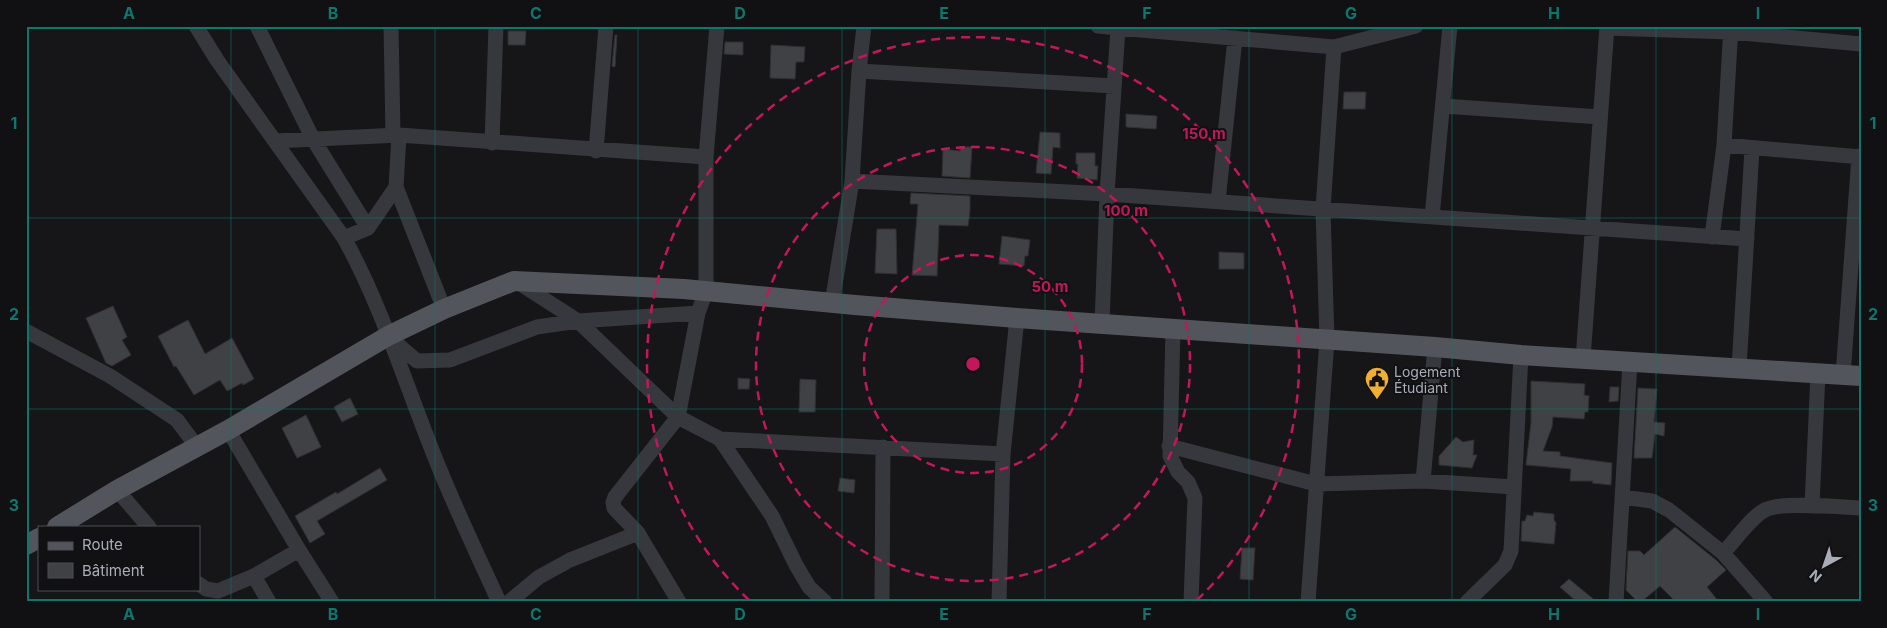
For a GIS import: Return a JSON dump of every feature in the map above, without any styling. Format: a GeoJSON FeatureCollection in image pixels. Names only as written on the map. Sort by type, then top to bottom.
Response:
{"type":"FeatureCollection","features":[{"type":"Feature","properties":{"kind":"main road"},"geometry":{"type":"LineString","coordinates":[[59,526],[117,490],[228,430],[388,336],[444,309],[514,280],[706,291],[1017,318],[1435,347],[1521,355],[1852,375]]}},
{"type":"Feature","properties":{"kind":"main road"},"geometry":{"type":"LineString","coordinates":[[26,545],[38,539]]}},
{"type":"Feature","properties":{"kind":"street"},"geometry":{"type":"LineString","coordinates":[[196,26],[217,60],[344,238],[388,336],[440,470],[499,602]]}},
{"type":"Feature","properties":{"kind":"street"},"geometry":{"type":"LineString","coordinates":[[257,26],[313,139],[368,228]]}},
{"type":"Feature","properties":{"kind":"street"},"geometry":{"type":"LineString","coordinates":[[390,26],[396,135],[396,187],[444,309]]}},
{"type":"Feature","properties":{"kind":"street"},"geometry":{"type":"LineString","coordinates":[[492,143],[496,26]]}},
{"type":"Feature","properties":{"kind":"street"},"geometry":{"type":"LineString","coordinates":[[596,151],[606,26]]}},
{"type":"Feature","properties":{"kind":"street"},"geometry":{"type":"LineString","coordinates":[[679,602],[638,533],[614,508],[614,502],[615,497],[678,417],[698,313],[706,291],[706,157],[717,26]]}},
{"type":"Feature","properties":{"kind":"street"},"geometry":{"type":"LineString","coordinates":[[832,303],[852,181],[859,71],[864,26]]}},
{"type":"Feature","properties":{"kind":"street"},"geometry":{"type":"LineString","coordinates":[[1098,26],[1241,35],[1334,47],[1416,26]]}},
{"type":"Feature","properties":{"kind":"street"},"geometry":{"type":"LineString","coordinates":[[1432,217],[1450,26]]}},
{"type":"Feature","properties":{"kind":"street"},"geometry":{"type":"LineString","coordinates":[[1583,359],[1607,27],[1730,29],[1861,44]]}},
{"type":"Feature","properties":{"kind":"street"},"geometry":{"type":"LineString","coordinates":[[1102,323],[1106,194],[1118,28]]}},
{"type":"Feature","properties":{"kind":"street"},"geometry":{"type":"LineString","coordinates":[[1712,237],[1724,145],[1730,29]]}},
{"type":"Feature","properties":{"kind":"street"},"geometry":{"type":"LineString","coordinates":[[1218,202],[1241,35]]}},
{"type":"Feature","properties":{"kind":"street"},"geometry":{"type":"LineString","coordinates":[[1308,602],[1327,340],[1323,209],[1334,47]]}},
{"type":"Feature","properties":{"kind":"street"},"geometry":{"type":"LineString","coordinates":[[859,71],[1114,86]]}},
{"type":"Feature","properties":{"kind":"street"},"geometry":{"type":"LineString","coordinates":[[1443,106],[1600,117]]}},
{"type":"Feature","properties":{"kind":"street"},"geometry":{"type":"LineString","coordinates":[[275,141],[396,135],[596,151],[706,157]]}},
{"type":"Feature","properties":{"kind":"street"},"geometry":{"type":"LineString","coordinates":[[1724,145],[1860,157],[1852,375]]}},
{"type":"Feature","properties":{"kind":"street"},"geometry":{"type":"LineString","coordinates":[[1739,368],[1752,148]]}},
{"type":"Feature","properties":{"kind":"street"},"geometry":{"type":"LineString","coordinates":[[852,181],[1106,194],[1746,239]]}},
{"type":"Feature","properties":{"kind":"street"},"geometry":{"type":"LineString","coordinates":[[344,238],[368,228],[396,187]]}},
{"type":"Feature","properties":{"kind":"street"},"geometry":{"type":"LineString","coordinates":[[514,280],[578,321],[678,417],[720,439],[1004,454]]}},
{"type":"Feature","properties":{"kind":"street"},"geometry":{"type":"LineString","coordinates":[[388,336],[417,361],[450,360],[537,327],[578,321],[698,313]]}},
{"type":"Feature","properties":{"kind":"street"},"geometry":{"type":"LineString","coordinates":[[999,602],[1004,454],[1017,318]]}},
{"type":"Feature","properties":{"kind":"street"},"geometry":{"type":"LineString","coordinates":[[1173,328],[1169,446],[1170,456],[1178,472],[1188,482],[1195,498],[1191,602]]}},
{"type":"Feature","properties":{"kind":"street"},"geometry":{"type":"LineString","coordinates":[[26,331],[110,376],[177,420],[197,447]]}},
{"type":"Feature","properties":{"kind":"street"},"geometry":{"type":"LineString","coordinates":[[1423,481],[1435,347]]}},
{"type":"Feature","properties":{"kind":"street"},"geometry":{"type":"LineString","coordinates":[[1467,602],[1505,565],[1510,551],[1521,355]]}},
{"type":"Feature","properties":{"kind":"street"},"geometry":{"type":"LineString","coordinates":[[1616,602],[1630,362]]}},
{"type":"Feature","properties":{"kind":"street"},"geometry":{"type":"LineString","coordinates":[[1812,506],[1818,373]]}},
{"type":"Feature","properties":{"kind":"street"},"geometry":{"type":"LineString","coordinates":[[228,430],[332,602]]}},
{"type":"Feature","properties":{"kind":"street"},"geometry":{"type":"LineString","coordinates":[[720,439],[772,516],[809,587],[825,602]]}},
{"type":"Feature","properties":{"kind":"street"},"geometry":{"type":"LineString","coordinates":[[1169,446],[1316,484],[1423,481],[1514,487]]}},
{"type":"Feature","properties":{"kind":"street"},"geometry":{"type":"LineString","coordinates":[[882,602],[883,447]]}},
{"type":"Feature","properties":{"kind":"street"},"geometry":{"type":"LineString","coordinates":[[117,490],[148,526]]}},
{"type":"Feature","properties":{"kind":"street"},"geometry":{"type":"LineString","coordinates":[[1622,497],[1652,501],[1669,510],[1723,554],[1766,602]]}},
{"type":"Feature","properties":{"kind":"street"},"geometry":{"type":"LineString","coordinates":[[1723,554],[1758,514],[1768,508],[1812,506],[1861,508]]}},
{"type":"Feature","properties":{"kind":"street"},"geometry":{"type":"LineString","coordinates":[[509,602],[539,577],[570,560],[638,533]]}},
{"type":"Feature","properties":{"kind":"street"},"geometry":{"type":"LineString","coordinates":[[200,585],[206,589],[218,591],[254,576],[299,550]]}},
{"type":"Feature","properties":{"kind":"street"},"geometry":{"type":"LineString","coordinates":[[254,576],[270,602]]}},
{"type":"Feature","properties":{"kind":"building"},"geometry":{"type":"Polygon","coordinates":[[[508,31],[526,31],[525,45],[508,45],[508,31]]]}},
{"type":"Feature","properties":{"kind":"building"},"geometry":{"type":"Polygon","coordinates":[[[615,35],[617,35],[615,67],[612,66],[615,35]]]}},
{"type":"Feature","properties":{"kind":"building"},"geometry":{"type":"Polygon","coordinates":[[[725,42],[743,42],[743,55],[724,54],[725,42]]]}},
{"type":"Feature","properties":{"kind":"building"},"geometry":{"type":"Polygon","coordinates":[[[771,45],[805,47],[804,62],[796,62],[795,79],[770,78],[771,45]]]}},
{"type":"Feature","properties":{"kind":"building"},"geometry":{"type":"Polygon","coordinates":[[[1344,92],[1366,92],[1365,109],[1343,109],[1344,92]]]}},
{"type":"Feature","properties":{"kind":"building"},"geometry":{"type":"Polygon","coordinates":[[[1126,114],[1157,116],[1156,129],[1126,127],[1126,114]]]}},
{"type":"Feature","properties":{"kind":"building"},"geometry":{"type":"Polygon","coordinates":[[[1040,132],[1060,133],[1060,148],[1053,147],[1051,174],[1036,173],[1040,132]]]}},
{"type":"Feature","properties":{"kind":"building"},"geometry":{"type":"Polygon","coordinates":[[[960,147],[972,147],[970,178],[942,176],[943,149],[960,151],[960,147]]]}},
{"type":"Feature","properties":{"kind":"building"},"geometry":{"type":"Polygon","coordinates":[[[1076,153],[1095,153],[1095,166],[1098,166],[1097,180],[1077,178],[1078,164],[1076,164],[1076,153]]]}},
{"type":"Feature","properties":{"kind":"building"},"geometry":{"type":"Polygon","coordinates":[[[911,193],[970,196],[968,226],[939,225],[937,276],[912,275],[918,204],[910,204],[911,193]]]}},
{"type":"Feature","properties":{"kind":"building"},"geometry":{"type":"Polygon","coordinates":[[[877,229],[896,229],[897,274],[875,273],[877,229]]]}},
{"type":"Feature","properties":{"kind":"building"},"geometry":{"type":"Polygon","coordinates":[[[1002,236],[1030,240],[1028,256],[1025,256],[1024,266],[999,264],[1002,236]]]}},
{"type":"Feature","properties":{"kind":"building"},"geometry":{"type":"Polygon","coordinates":[[[1219,252],[1244,253],[1244,269],[1219,269],[1219,252]]]}},
{"type":"Feature","properties":{"kind":"building"},"geometry":{"type":"Polygon","coordinates":[[[113,306],[127,337],[122,340],[131,355],[112,366],[106,363],[86,318],[113,306]]]}},
{"type":"Feature","properties":{"kind":"building"},"geometry":{"type":"Polygon","coordinates":[[[188,320],[205,354],[232,338],[254,379],[227,391],[220,380],[194,395],[176,366],[174,367],[158,336],[188,320]]]}},
{"type":"Feature","properties":{"kind":"building"},"geometry":{"type":"Polygon","coordinates":[[[738,378],[750,379],[749,389],[738,389],[738,378]]]}},
{"type":"Feature","properties":{"kind":"building"},"geometry":{"type":"Polygon","coordinates":[[[800,379],[816,380],[815,412],[799,412],[800,379]]]}},
{"type":"Feature","properties":{"kind":"building"},"geometry":{"type":"Polygon","coordinates":[[[1531,381],[1585,384],[1584,395],[1589,396],[1588,412],[1585,412],[1584,419],[1553,417],[1552,427],[1543,451],[1560,452],[1560,456],[1612,463],[1611,485],[1592,483],[1593,481],[1570,481],[1571,469],[1526,465],[1531,423],[1531,381]]]}},
{"type":"Feature","properties":{"kind":"building"},"geometry":{"type":"Polygon","coordinates":[[[1610,387],[1619,387],[1618,401],[1609,402],[1610,387]]]}},
{"type":"Feature","properties":{"kind":"building"},"geometry":{"type":"Polygon","coordinates":[[[1638,388],[1657,389],[1654,422],[1665,423],[1664,436],[1655,434],[1652,458],[1634,458],[1638,388]]]}},
{"type":"Feature","properties":{"kind":"building"},"geometry":{"type":"Polygon","coordinates":[[[350,398],[358,414],[342,422],[334,407],[350,398]]]}},
{"type":"Feature","properties":{"kind":"building"},"geometry":{"type":"Polygon","coordinates":[[[306,415],[321,447],[297,458],[282,428],[306,415]]]}},
{"type":"Feature","properties":{"kind":"building"},"geometry":{"type":"Polygon","coordinates":[[[1456,437],[1463,442],[1474,440],[1473,455],[1477,455],[1472,468],[1439,465],[1439,456],[1456,437]]]}},
{"type":"Feature","properties":{"kind":"building"},"geometry":{"type":"Polygon","coordinates":[[[380,468],[387,480],[317,521],[325,534],[310,543],[295,516],[380,468]]]}},
{"type":"Feature","properties":{"kind":"building"},"geometry":{"type":"Polygon","coordinates":[[[840,478],[855,480],[854,493],[838,491],[840,478]]]}},
{"type":"Feature","properties":{"kind":"building"},"geometry":{"type":"Polygon","coordinates":[[[1534,512],[1554,514],[1556,523],[1554,544],[1521,541],[1522,521],[1525,521],[1527,515],[1533,516],[1534,512]]]}},
{"type":"Feature","properties":{"kind":"building"},"geometry":{"type":"Polygon","coordinates":[[[1675,527],[1726,570],[1707,587],[1719,602],[1676,602],[1660,586],[1641,602],[1638,602],[1626,590],[1628,551],[1640,551],[1644,555],[1675,527]]]}},
{"type":"Feature","properties":{"kind":"building"},"geometry":{"type":"Polygon","coordinates":[[[1242,548],[1255,548],[1253,580],[1240,579],[1242,548]]]}},
{"type":"Feature","properties":{"kind":"building"},"geometry":{"type":"Polygon","coordinates":[[[1569,579],[1597,602],[1577,602],[1560,587],[1569,579]]]}},
{"type":"Feature","properties":{"kind":"place","name":"Logement Étudiant"},"geometry":{"type":"Point","coordinates":[1377,400]}}]}
